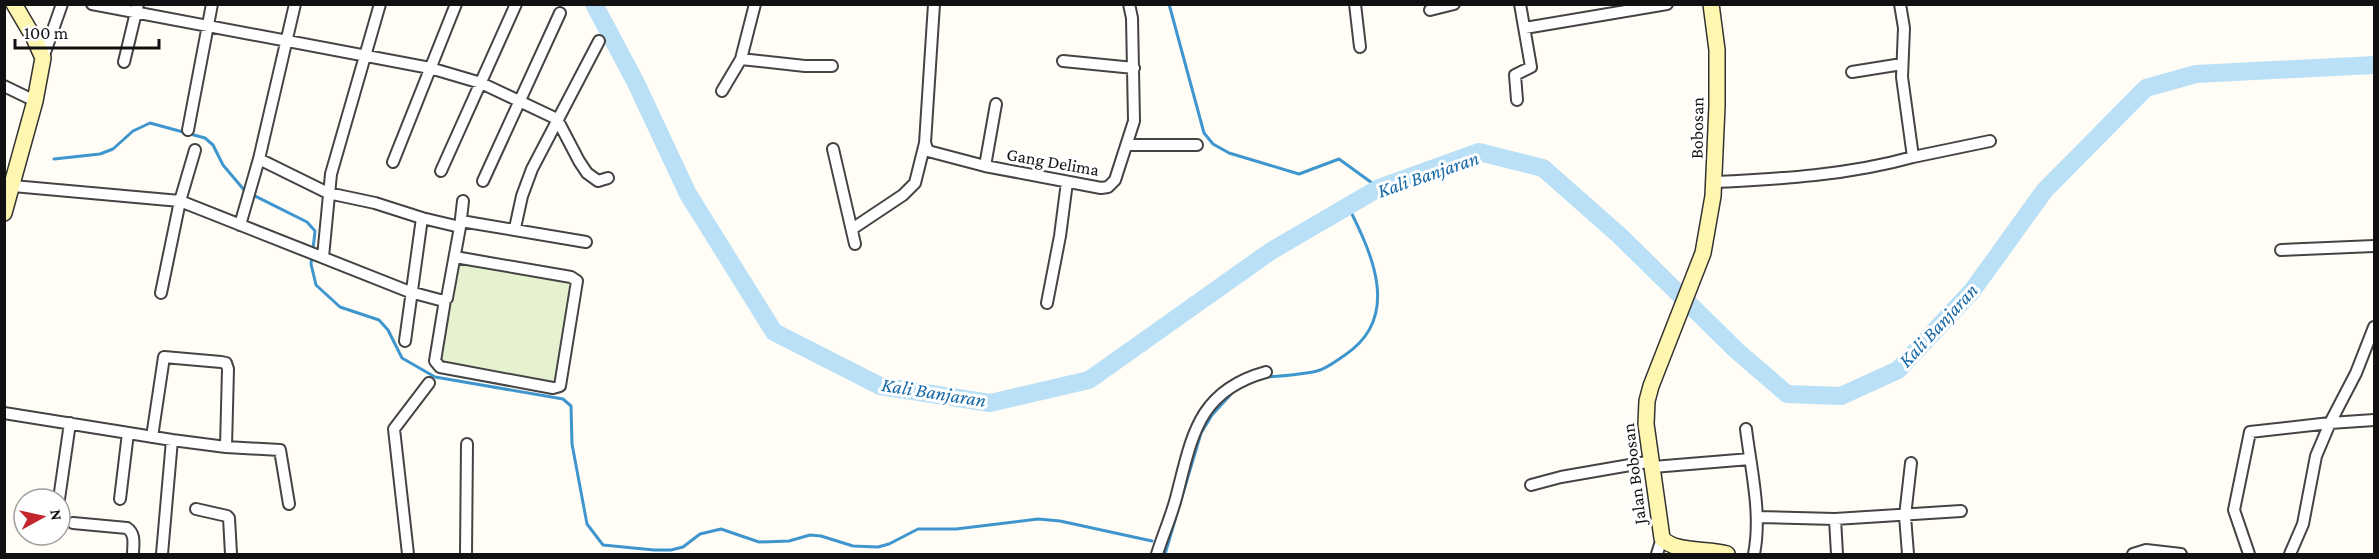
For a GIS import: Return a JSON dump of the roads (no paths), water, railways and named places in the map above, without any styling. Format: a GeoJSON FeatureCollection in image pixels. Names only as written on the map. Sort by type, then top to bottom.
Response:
{"type":"FeatureCollection","features":[{"type":"Feature","properties":{"kind":"street"},"geometry":{"type":"LineString","coordinates":[[14,4],[43,58]]}},
{"type":"Feature","properties":{"kind":"street"},"geometry":{"type":"LineString","coordinates":[[4,213],[35,101],[43,58],[62,4]]}},
{"type":"Feature","properties":{"kind":"street"},"geometry":{"type":"LineString","coordinates":[[92,4],[137,8],[207,26],[430,68],[482,83],[557,119],[587,173],[598,181],[608,178]]}},
{"type":"Feature","properties":{"kind":"street"},"geometry":{"type":"LineString","coordinates":[[188,130],[212,4]]}},
{"type":"Feature","properties":{"kind":"street"},"geometry":{"type":"LineString","coordinates":[[240,225],[259,159],[295,4]]}},
{"type":"Feature","properties":{"kind":"street"},"geometry":{"type":"LineString","coordinates":[[323,257],[328,193],[342,128],[380,4]]}},
{"type":"Feature","properties":{"kind":"street"},"geometry":{"type":"LineString","coordinates":[[393,162],[456,4]]}},
{"type":"Feature","properties":{"kind":"street"},"geometry":{"type":"LineString","coordinates":[[441,171],[516,4]]}},
{"type":"Feature","properties":{"kind":"street"},"geometry":{"type":"LineString","coordinates":[[722,91],[741,59],[755,4]]}},
{"type":"Feature","properties":{"kind":"street"},"geometry":{"type":"LineString","coordinates":[[852,229],[903,195],[915,183],[925,140],[934,4]]}},
{"type":"Feature","properties":{"kind":"street","name":"Gang Delima"},"geometry":{"type":"LineString","coordinates":[[925,140],[928,151],[932,153],[1066,182],[1108,187],[1115,180],[1134,121],[1132,18],[1129,4]]}},
{"type":"Feature","properties":{"kind":"street"},"geometry":{"type":"LineString","coordinates":[[1355,4],[1360,47]]}},
{"type":"Feature","properties":{"kind":"street"},"geometry":{"type":"LineString","coordinates":[[1430,10],[1454,4]]}},
{"type":"Feature","properties":{"kind":"street"},"geometry":{"type":"LineString","coordinates":[[1517,100],[1515,75],[1531,67],[1520,4]]}},
{"type":"Feature","properties":{"kind":"street"},"geometry":{"type":"LineString","coordinates":[[1525,28],[1667,4]]}},
{"type":"Feature","properties":{"kind":"street","name":"Bobosan"},"geometry":{"type":"LineString","coordinates":[[1667,341],[1703,253],[1715,182],[1717,50],[1711,4]]}},
{"type":"Feature","properties":{"kind":"street"},"geometry":{"type":"LineString","coordinates":[[1900,4],[1904,28],[1902,64],[1913,157]]}},
{"type":"Feature","properties":{"kind":"street"},"geometry":{"type":"LineString","coordinates":[[124,62],[137,8]]}},
{"type":"Feature","properties":{"kind":"street"},"geometry":{"type":"LineString","coordinates":[[483,181],[560,13]]}},
{"type":"Feature","properties":{"kind":"street"},"geometry":{"type":"LineString","coordinates":[[515,228],[522,196],[532,169],[599,40]]}},
{"type":"Feature","properties":{"kind":"street"},"geometry":{"type":"LineString","coordinates":[[741,59],[805,66],[832,66]]}},
{"type":"Feature","properties":{"kind":"street"},"geometry":{"type":"LineString","coordinates":[[1063,61],[1134,68]]}},
{"type":"Feature","properties":{"kind":"street"},"geometry":{"type":"LineString","coordinates":[[1852,72],[1902,64]]}},
{"type":"Feature","properties":{"kind":"street"},"geometry":{"type":"LineString","coordinates":[[4,86],[35,101]]}},
{"type":"Feature","properties":{"kind":"street"},"geometry":{"type":"LineString","coordinates":[[985,166],[996,104]]}},
{"type":"Feature","properties":{"kind":"street"},"geometry":{"type":"LineString","coordinates":[[1715,182],[1778,179],[1858,170],[1990,141]]}},
{"type":"Feature","properties":{"kind":"street"},"geometry":{"type":"LineString","coordinates":[[1127,145],[1197,145]]}},
{"type":"Feature","properties":{"kind":"street"},"geometry":{"type":"LineString","coordinates":[[833,149],[855,244]]}},
{"type":"Feature","properties":{"kind":"street"},"geometry":{"type":"LineString","coordinates":[[160,293],[180,201],[195,150]]}},
{"type":"Feature","properties":{"kind":"street"},"geometry":{"type":"LineString","coordinates":[[259,159],[328,193],[375,203],[422,218],[460,224],[515,228],[586,242]]}},
{"type":"Feature","properties":{"kind":"street"},"geometry":{"type":"LineString","coordinates":[[1047,303],[1060,236],[1066,182]]}},
{"type":"Feature","properties":{"kind":"street"},"geometry":{"type":"LineString","coordinates":[[13,186],[180,201],[410,292],[445,300]]}},
{"type":"Feature","properties":{"kind":"street"},"geometry":{"type":"LineString","coordinates":[[455,257],[572,277],[577,281],[560,386],[553,388],[440,367],[435,361],[463,201]]}},
{"type":"Feature","properties":{"kind":"street"},"geometry":{"type":"LineString","coordinates":[[405,341],[422,218]]}},
{"type":"Feature","properties":{"kind":"street"},"geometry":{"type":"LineString","coordinates":[[2282,250],[2374,246]]}},
{"type":"Feature","properties":{"kind":"street"},"geometry":{"type":"LineString","coordinates":[[2290,555],[2303,524],[2316,456],[2356,373],[2374,327]]}},
{"type":"Feature","properties":{"kind":"street","name":"Jalan Bobosan"},"geometry":{"type":"LineString","coordinates":[[1667,341],[1647,401],[1646,424],[1662,538],[1671,546],[1719,551],[1727,555]]}},
{"type":"Feature","properties":{"kind":"street"},"geometry":{"type":"LineString","coordinates":[[152,436],[164,357],[221,362],[226,363],[228,369],[226,447]]}},
{"type":"Feature","properties":{"kind":"street"},"geometry":{"type":"LineString","coordinates":[[1158,550],[1197,423],[1212,403],[1231,387],[1244,378],[1266,372]]}},
{"type":"Feature","properties":{"kind":"street"},"geometry":{"type":"LineString","coordinates":[[408,555],[394,429],[429,383]]}},
{"type":"Feature","properties":{"kind":"street"},"geometry":{"type":"LineString","coordinates":[[4,412],[172,441],[280,450],[289,504]]}},
{"type":"Feature","properties":{"kind":"street"},"geometry":{"type":"LineString","coordinates":[[2248,555],[2234,510],[2250,432],[2374,420]]}},
{"type":"Feature","properties":{"kind":"street"},"geometry":{"type":"LineString","coordinates":[[61,487],[69,423]]}},
{"type":"Feature","properties":{"kind":"street"},"geometry":{"type":"LineString","coordinates":[[1746,429],[1757,517],[1754,555]]}},
{"type":"Feature","properties":{"kind":"street"},"geometry":{"type":"LineString","coordinates":[[120,499],[128,433]]}},
{"type":"Feature","properties":{"kind":"street"},"geometry":{"type":"LineString","coordinates":[[162,555],[172,441]]}},
{"type":"Feature","properties":{"kind":"street"},"geometry":{"type":"LineString","coordinates":[[466,555],[467,444]]}},
{"type":"Feature","properties":{"kind":"street"},"geometry":{"type":"LineString","coordinates":[[1531,485],[1561,477],[1653,464],[1750,459]]}},
{"type":"Feature","properties":{"kind":"street"},"geometry":{"type":"LineString","coordinates":[[1908,555],[1905,516],[1911,463]]}},
{"type":"Feature","properties":{"kind":"street"},"geometry":{"type":"LineString","coordinates":[[196,509],[227,516],[231,555]]}},
{"type":"Feature","properties":{"kind":"street"},"geometry":{"type":"LineString","coordinates":[[1757,517],[1835,519],[1961,511]]}},
{"type":"Feature","properties":{"kind":"street"},"geometry":{"type":"LineString","coordinates":[[1835,519],[1837,555]]}},
{"type":"Feature","properties":{"kind":"street"},"geometry":{"type":"LineString","coordinates":[[73,523],[127,528],[134,536],[133,555]]}},
{"type":"Feature","properties":{"kind":"street"},"geometry":{"type":"LineString","coordinates":[[1656,555],[1662,538]]}},
{"type":"Feature","properties":{"kind":"street"},"geometry":{"type":"LineString","coordinates":[[2133,555],[2145,550],[2181,555]]}},
{"type":"Feature","properties":{"kind":"waterway","name":"Kali Banjaran"},"geometry":{"type":"LineString","coordinates":[[594,4],[636,83],[688,194],[774,332],[880,386],[990,403],[1089,380],[1271,251],[1379,188],[1479,152],[1543,168],[1620,236],[1737,351],[1787,394],[1841,396],[1898,370],[1972,291],[2045,190],[2146,88],[2196,74],[2374,65]]}},
{"type":"Feature","properties":{"kind":"waterway"},"geometry":{"type":"LineString","coordinates":[[1169,4],[1204,133],[1213,144],[1229,153],[1299,174],[1339,159],[1379,188]]}},
{"type":"Feature","properties":{"kind":"waterway"},"geometry":{"type":"LineString","coordinates":[[54,159],[100,154],[113,149],[133,131],[150,123],[205,138],[213,145],[223,165],[245,191]]}},
{"type":"Feature","properties":{"kind":"waterway"},"geometry":{"type":"LineString","coordinates":[[251,194],[307,222],[315,231],[313,249]]}},
{"type":"Feature","properties":{"kind":"waterway"},"geometry":{"type":"LineString","coordinates":[[1266,377],[1317,371],[1331,365],[1362,340],[1373,322],[1377,304],[1377,284],[1373,264],[1348,206]]}},
{"type":"Feature","properties":{"kind":"waterway"},"geometry":{"type":"LineString","coordinates":[[312,256],[311,264],[316,285],[340,307],[379,320],[388,330],[402,358],[435,377],[563,399],[571,406],[572,444],[587,524],[603,545],[671,550],[683,547],[700,534],[721,529],[759,542],[789,541],[810,535],[853,546],[878,547],[918,529],[956,529],[1038,519],[1060,521],[1152,541]]}},
{"type":"Feature","properties":{"kind":"waterway"},"geometry":{"type":"LineString","coordinates":[[1165,554],[1201,433],[1212,415],[1233,392]]}}]}
